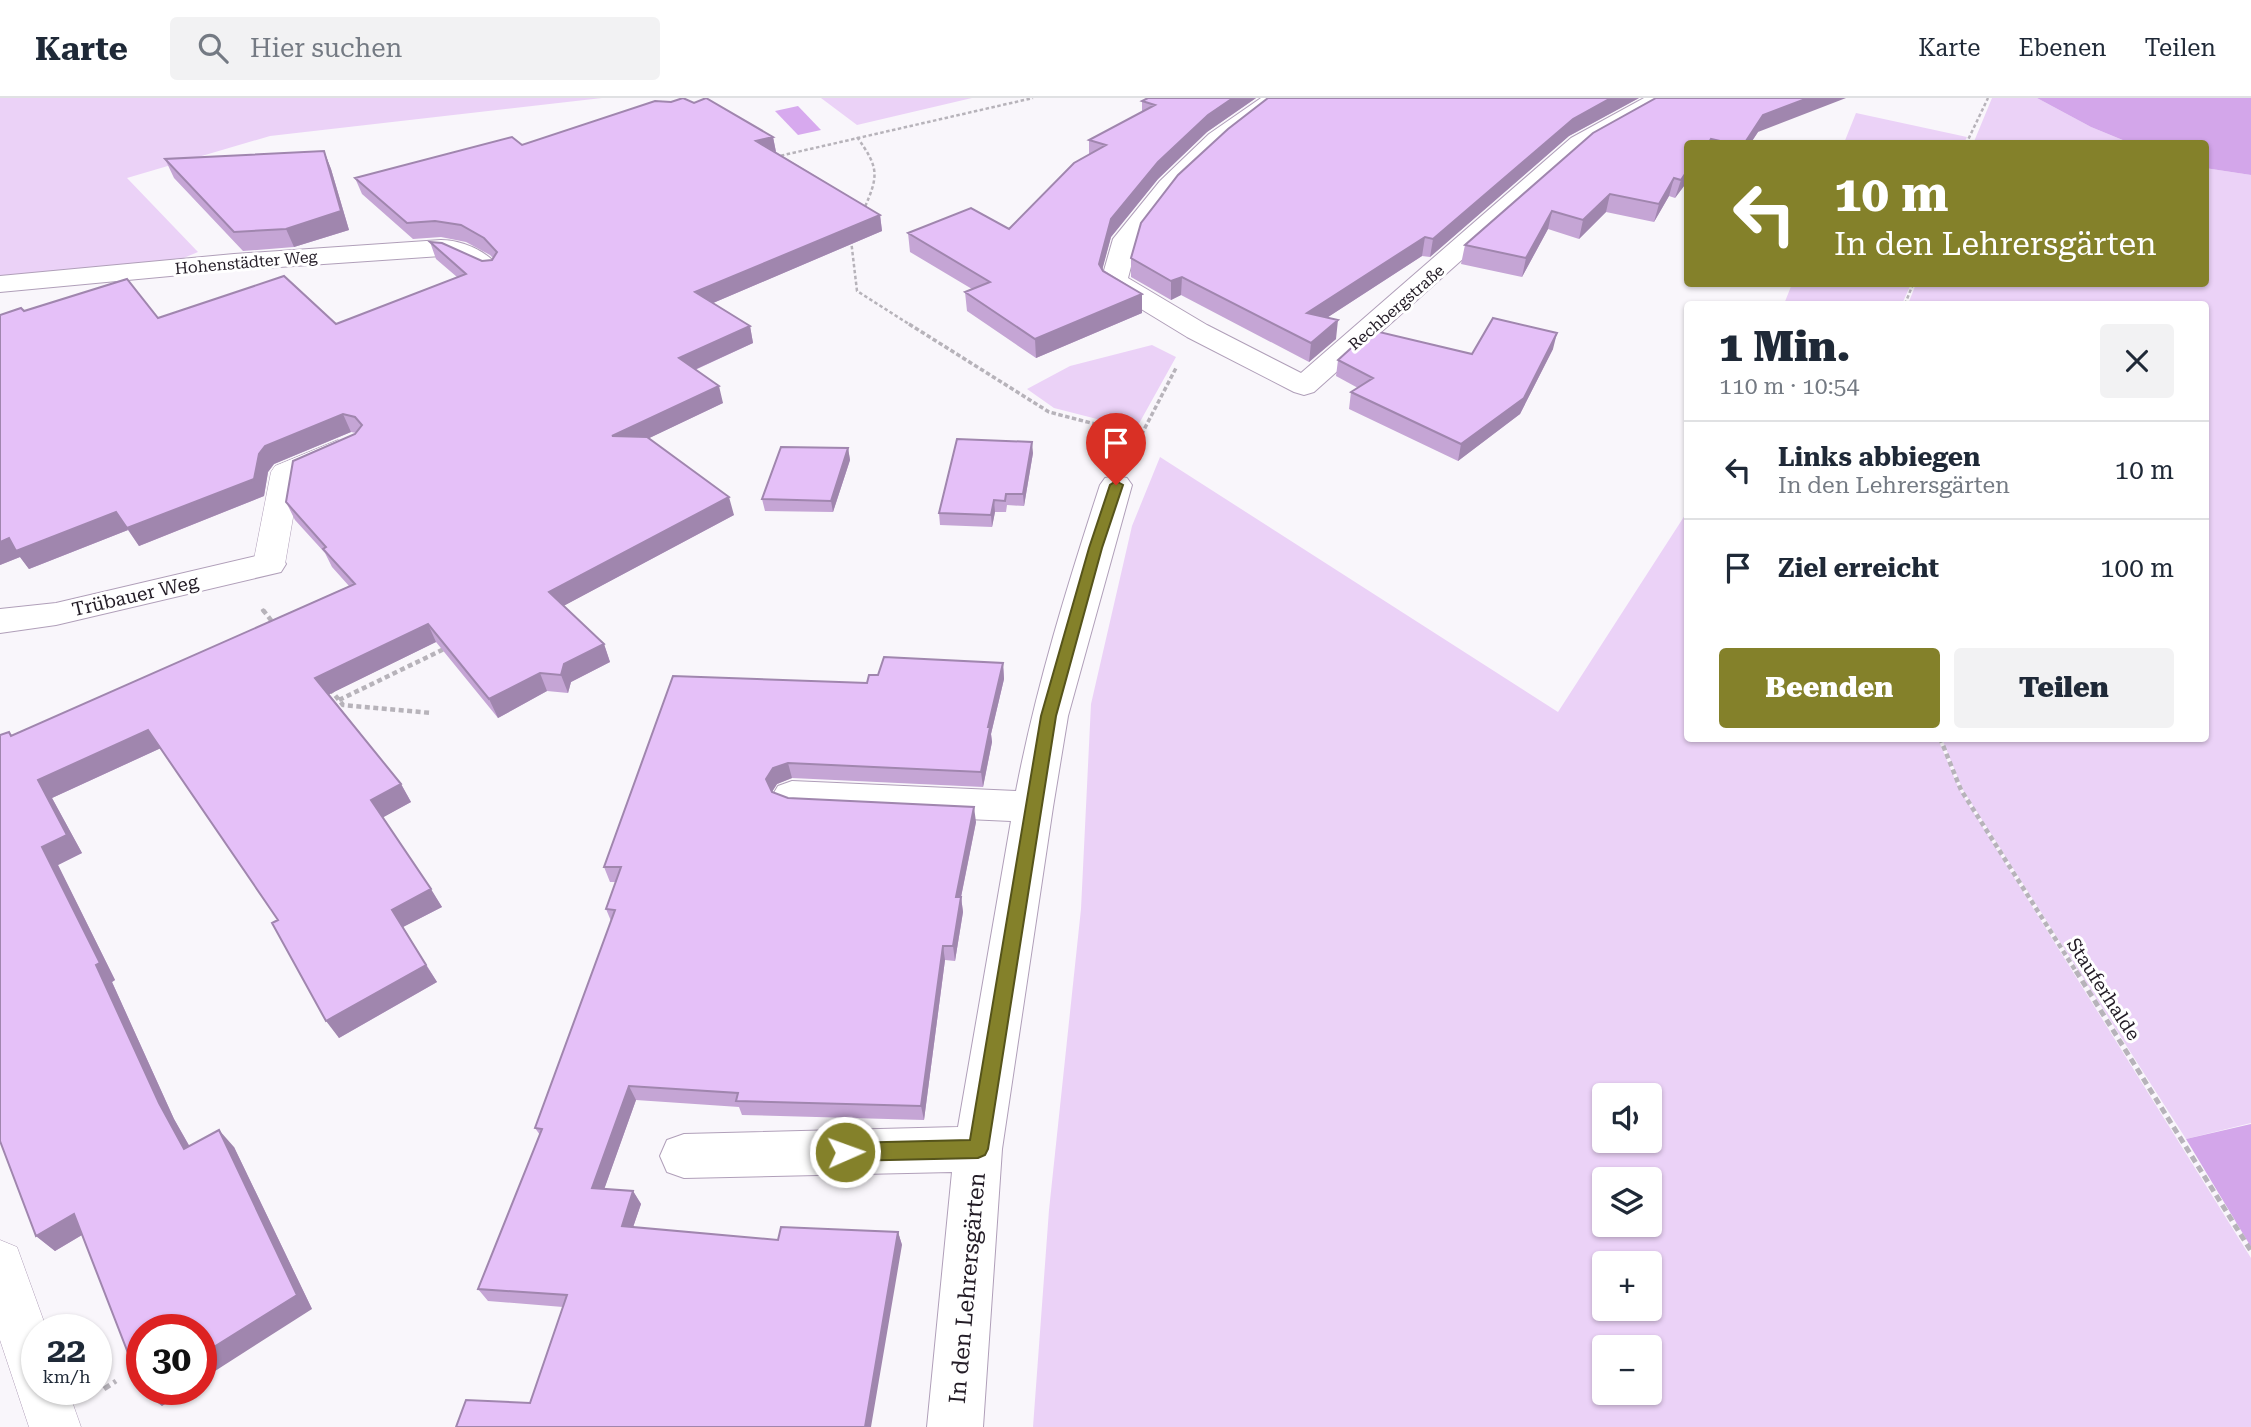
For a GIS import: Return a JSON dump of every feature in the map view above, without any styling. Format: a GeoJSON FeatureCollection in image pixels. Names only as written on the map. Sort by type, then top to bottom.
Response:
{"type":"FeatureCollection","features":[{"type":"Feature","properties":{"kind":"street","name":"Rechbergstraße"},"geometry":{"type":"LineString","coordinates":[[1275,98],[1217,139],[1168,186],[1126,239],[1114,281],[1197,331],[1304,386],[1579,143],[1660,98]]}},
{"type":"Feature","properties":{"kind":"street","name":"Hohenstädter Weg"},"geometry":{"type":"LineString","coordinates":[[0,284],[234,262],[441,248],[454,248],[486,269]]}},
{"type":"Feature","properties":{"kind":"street","name":"In den Lehrersgärten"},"geometry":{"type":"LineString","coordinates":[[955,1427],[978,1149],[1033,807],[1049,716],[1116,485]]}},
{"type":"Feature","properties":{"kind":"street","name":"Trübauer Weg"},"geometry":{"type":"LineString","coordinates":[[0,621],[56,614],[269,564]]}},
{"type":"Feature","properties":{"kind":"street"},"geometry":{"type":"LineString","coordinates":[[792,796],[1033,807]]}},
{"type":"Feature","properties":{"kind":"street","name":"In den Lehrersgärten"},"geometry":{"type":"LineString","coordinates":[[684,1156],[978,1149]]}},
{"type":"Feature","properties":{"kind":"lane"},"geometry":{"type":"LineString","coordinates":[[269,564],[286,472],[352,443]]}},
{"type":"Feature","properties":{"kind":"lane"},"geometry":{"type":"LineString","coordinates":[[0,1264],[21,1327]]}},
{"type":"Feature","properties":{"kind":"lane"},"geometry":{"type":"LineString","coordinates":[[47,1405],[55,1427]]}},
{"type":"Feature","properties":{"kind":"path"},"geometry":{"type":"LineString","coordinates":[[769,158],[1033,98]]}},
{"type":"Feature","properties":{"kind":"path"},"geometry":{"type":"LineString","coordinates":[[1968,140],[1988,98]]}},
{"type":"Feature","properties":{"kind":"path"},"geometry":{"type":"LineString","coordinates":[[857,137],[875,160],[878,177],[862,214]]}},
{"type":"Feature","properties":{"kind":"path"},"geometry":{"type":"LineString","coordinates":[[851,238],[857,291],[1049,412],[1141,436]]}},
{"type":"Feature","properties":{"kind":"path"},"geometry":{"type":"LineString","coordinates":[[1116,485],[1197,331]]}},
{"type":"Feature","properties":{"kind":"path"},"geometry":{"type":"LineString","coordinates":[[269,564],[261,609],[279,629]]}},
{"type":"Feature","properties":{"kind":"path"},"geometry":{"type":"LineString","coordinates":[[339,700],[444,649]]}},
{"type":"Feature","properties":{"kind":"path"},"geometry":{"type":"LineString","coordinates":[[321,680],[343,705],[431,713]]}},
{"type":"Feature","properties":{"kind":"path","name":"Stauferhalde"},"geometry":{"type":"LineString","coordinates":[[1942,742],[1961,790],[2251,1251]]}},
{"type":"Feature","properties":{"kind":"shaded area"},"geometry":{"type":"Polygon","coordinates":[[[0,98],[602,98],[270,136],[127,178],[198,252],[174,262],[0,278],[0,98]]]}},
{"type":"Feature","properties":{"kind":"shaded area"},"geometry":{"type":"Polygon","coordinates":[[[821,98],[972,98],[857,125],[821,98]]]}},
{"type":"Feature","properties":{"kind":"shaded area"},"geometry":{"type":"Polygon","coordinates":[[[1992,98],[2037,98],[2091,127],[2123,140],[1975,140],[1992,98]]]}},
{"type":"Feature","properties":{"kind":"shaded area"},"geometry":{"type":"Polygon","coordinates":[[[2037,98],[2251,98],[2251,175],[2209,169],[2209,140],[2123,140],[2091,127],[2037,98]]]}},
{"type":"Feature","properties":{"kind":"shaded area"},"geometry":{"type":"Polygon","coordinates":[[[798,106],[821,130],[798,135],[775,111],[798,106]]]}},
{"type":"Feature","properties":{"kind":"shaded area"},"geometry":{"type":"Polygon","coordinates":[[[1856,113],[1967,137],[1966,140],[1845,140],[1856,113]]]}},
{"type":"Feature","properties":{"kind":"shaded area"},"geometry":{"type":"Polygon","coordinates":[[[2209,169],[2251,175],[2251,1123],[2186,1139],[1963,790],[1943,742],[2209,742],[2209,301],[1909,301],[1915,287],[2209,287],[2209,169]]]}},
{"type":"Feature","properties":{"kind":"shaded area"},"geometry":{"type":"Polygon","coordinates":[[[1791,287],[1910,287],[1903,301],[1785,301],[1791,287]]]}},
{"type":"Feature","properties":{"kind":"shaded area"},"geometry":{"type":"Polygon","coordinates":[[[1152,345],[1176,357],[1136,429],[1054,408],[1027,389],[1070,366],[1152,345]]]}},
{"type":"Feature","properties":{"kind":"shaded area"},"geometry":{"type":"Polygon","coordinates":[[[1160,457],[1558,712],[1684,517],[1684,742],[1939,742],[1959,789],[2251,1258],[2251,1427],[1033,1427],[1049,1210],[1081,909],[1091,704],[1132,526],[1160,457]]]}},
{"type":"Feature","properties":{"kind":"shaded area"},"geometry":{"type":"Polygon","coordinates":[[[2251,1124],[2251,1247],[2186,1139],[2251,1124]]]}},
{"type":"Feature","properties":{"kind":"building"},"geometry":{"type":"Polygon","coordinates":[[[683,98],[694,103],[706,98],[773,137],[756,141],[880,215],[695,292],[750,326],[679,358],[719,386],[612,436],[647,437],[729,497],[549,592],[604,644],[564,664],[561,675],[540,673],[489,699],[428,624],[315,678],[401,784],[371,800],[431,889],[392,910],[426,965],[326,1021],[272,923],[278,920],[148,730],[38,780],[67,835],[42,847],[100,963],[96,965],[159,1103],[184,1149],[219,1130],[297,1295],[217,1345],[217,1314],[126,1314],[126,1348],[74,1214],[36,1236],[0,1141],[0,735],[9,732],[11,736],[355,584],[286,502],[293,461],[355,434],[362,425],[355,417],[343,414],[265,446],[259,454],[254,479],[127,528],[116,512],[16,551],[9,538],[0,542],[0,315],[21,308],[24,311],[127,279],[158,318],[284,276],[336,324],[466,274],[430,242],[442,243],[482,261],[492,260],[497,252],[484,238],[461,225],[435,221],[407,223],[355,178],[512,137],[522,145],[655,101],[671,102],[683,98]]]}},
{"type":"Feature","properties":{"kind":"building"},"geometry":{"type":"Polygon","coordinates":[[[1148,98],[1233,98],[1208,115],[1158,162],[1111,219],[1099,264],[1103,271],[1142,294],[1035,339],[965,292],[990,282],[908,233],[971,208],[1009,229],[1074,163],[1106,145],[1089,140],[1155,105],[1142,101],[1148,98]]]}},
{"type":"Feature","properties":{"kind":"building"},"geometry":{"type":"Polygon","coordinates":[[[1268,98],[1611,98],[1573,119],[1433,239],[1425,237],[1307,313],[1338,320],[1311,343],[1182,277],[1171,281],[1131,258],[1141,223],[1178,175],[1228,129],[1268,98]]]}},
{"type":"Feature","properties":{"kind":"building"},"geometry":{"type":"Polygon","coordinates":[[[1656,98],[1808,98],[1763,115],[1747,140],[1684,140],[1684,176],[1681,180],[1674,178],[1659,204],[1610,194],[1583,220],[1552,211],[1526,258],[1465,245],[1593,133],[1656,98]]]}},
{"type":"Feature","properties":{"kind":"building"},"geometry":{"type":"Polygon","coordinates":[[[324,151],[341,211],[286,229],[234,232],[165,159],[324,151]]]}},
{"type":"Feature","properties":{"kind":"building"},"geometry":{"type":"Polygon","coordinates":[[[1493,318],[1557,333],[1524,398],[1461,444],[1351,392],[1373,378],[1338,360],[1371,330],[1472,354],[1493,318]]]}},
{"type":"Feature","properties":{"kind":"building"},"geometry":{"type":"Polygon","coordinates":[[[957,439],[1032,442],[1023,494],[1006,494],[1005,501],[994,500],[991,515],[939,513],[957,439]]]}},
{"type":"Feature","properties":{"kind":"building"},"geometry":{"type":"Polygon","coordinates":[[[781,447],[848,448],[831,501],[762,499],[781,447]]]}},
{"type":"Feature","properties":{"kind":"building"},"geometry":{"type":"Polygon","coordinates":[[[884,657],[1003,663],[981,772],[788,763],[773,768],[766,779],[772,792],[788,798],[974,807],[956,897],[961,897],[953,946],[943,946],[921,1106],[736,1101],[738,1093],[629,1086],[592,1188],[633,1191],[622,1226],[778,1240],[781,1227],[898,1232],[865,1427],[456,1427],[466,1400],[530,1403],[567,1295],[478,1289],[542,1129],[535,1128],[615,910],[606,909],[621,867],[604,867],[673,676],[867,683],[869,675],[878,675],[884,657]]]}},
{"type":"Feature","properties":{"kind":"route"},"geometry":{"type":"LineString","coordinates":[[845,1152],[978,1149],[1049,716],[1116,485]]}}]}
